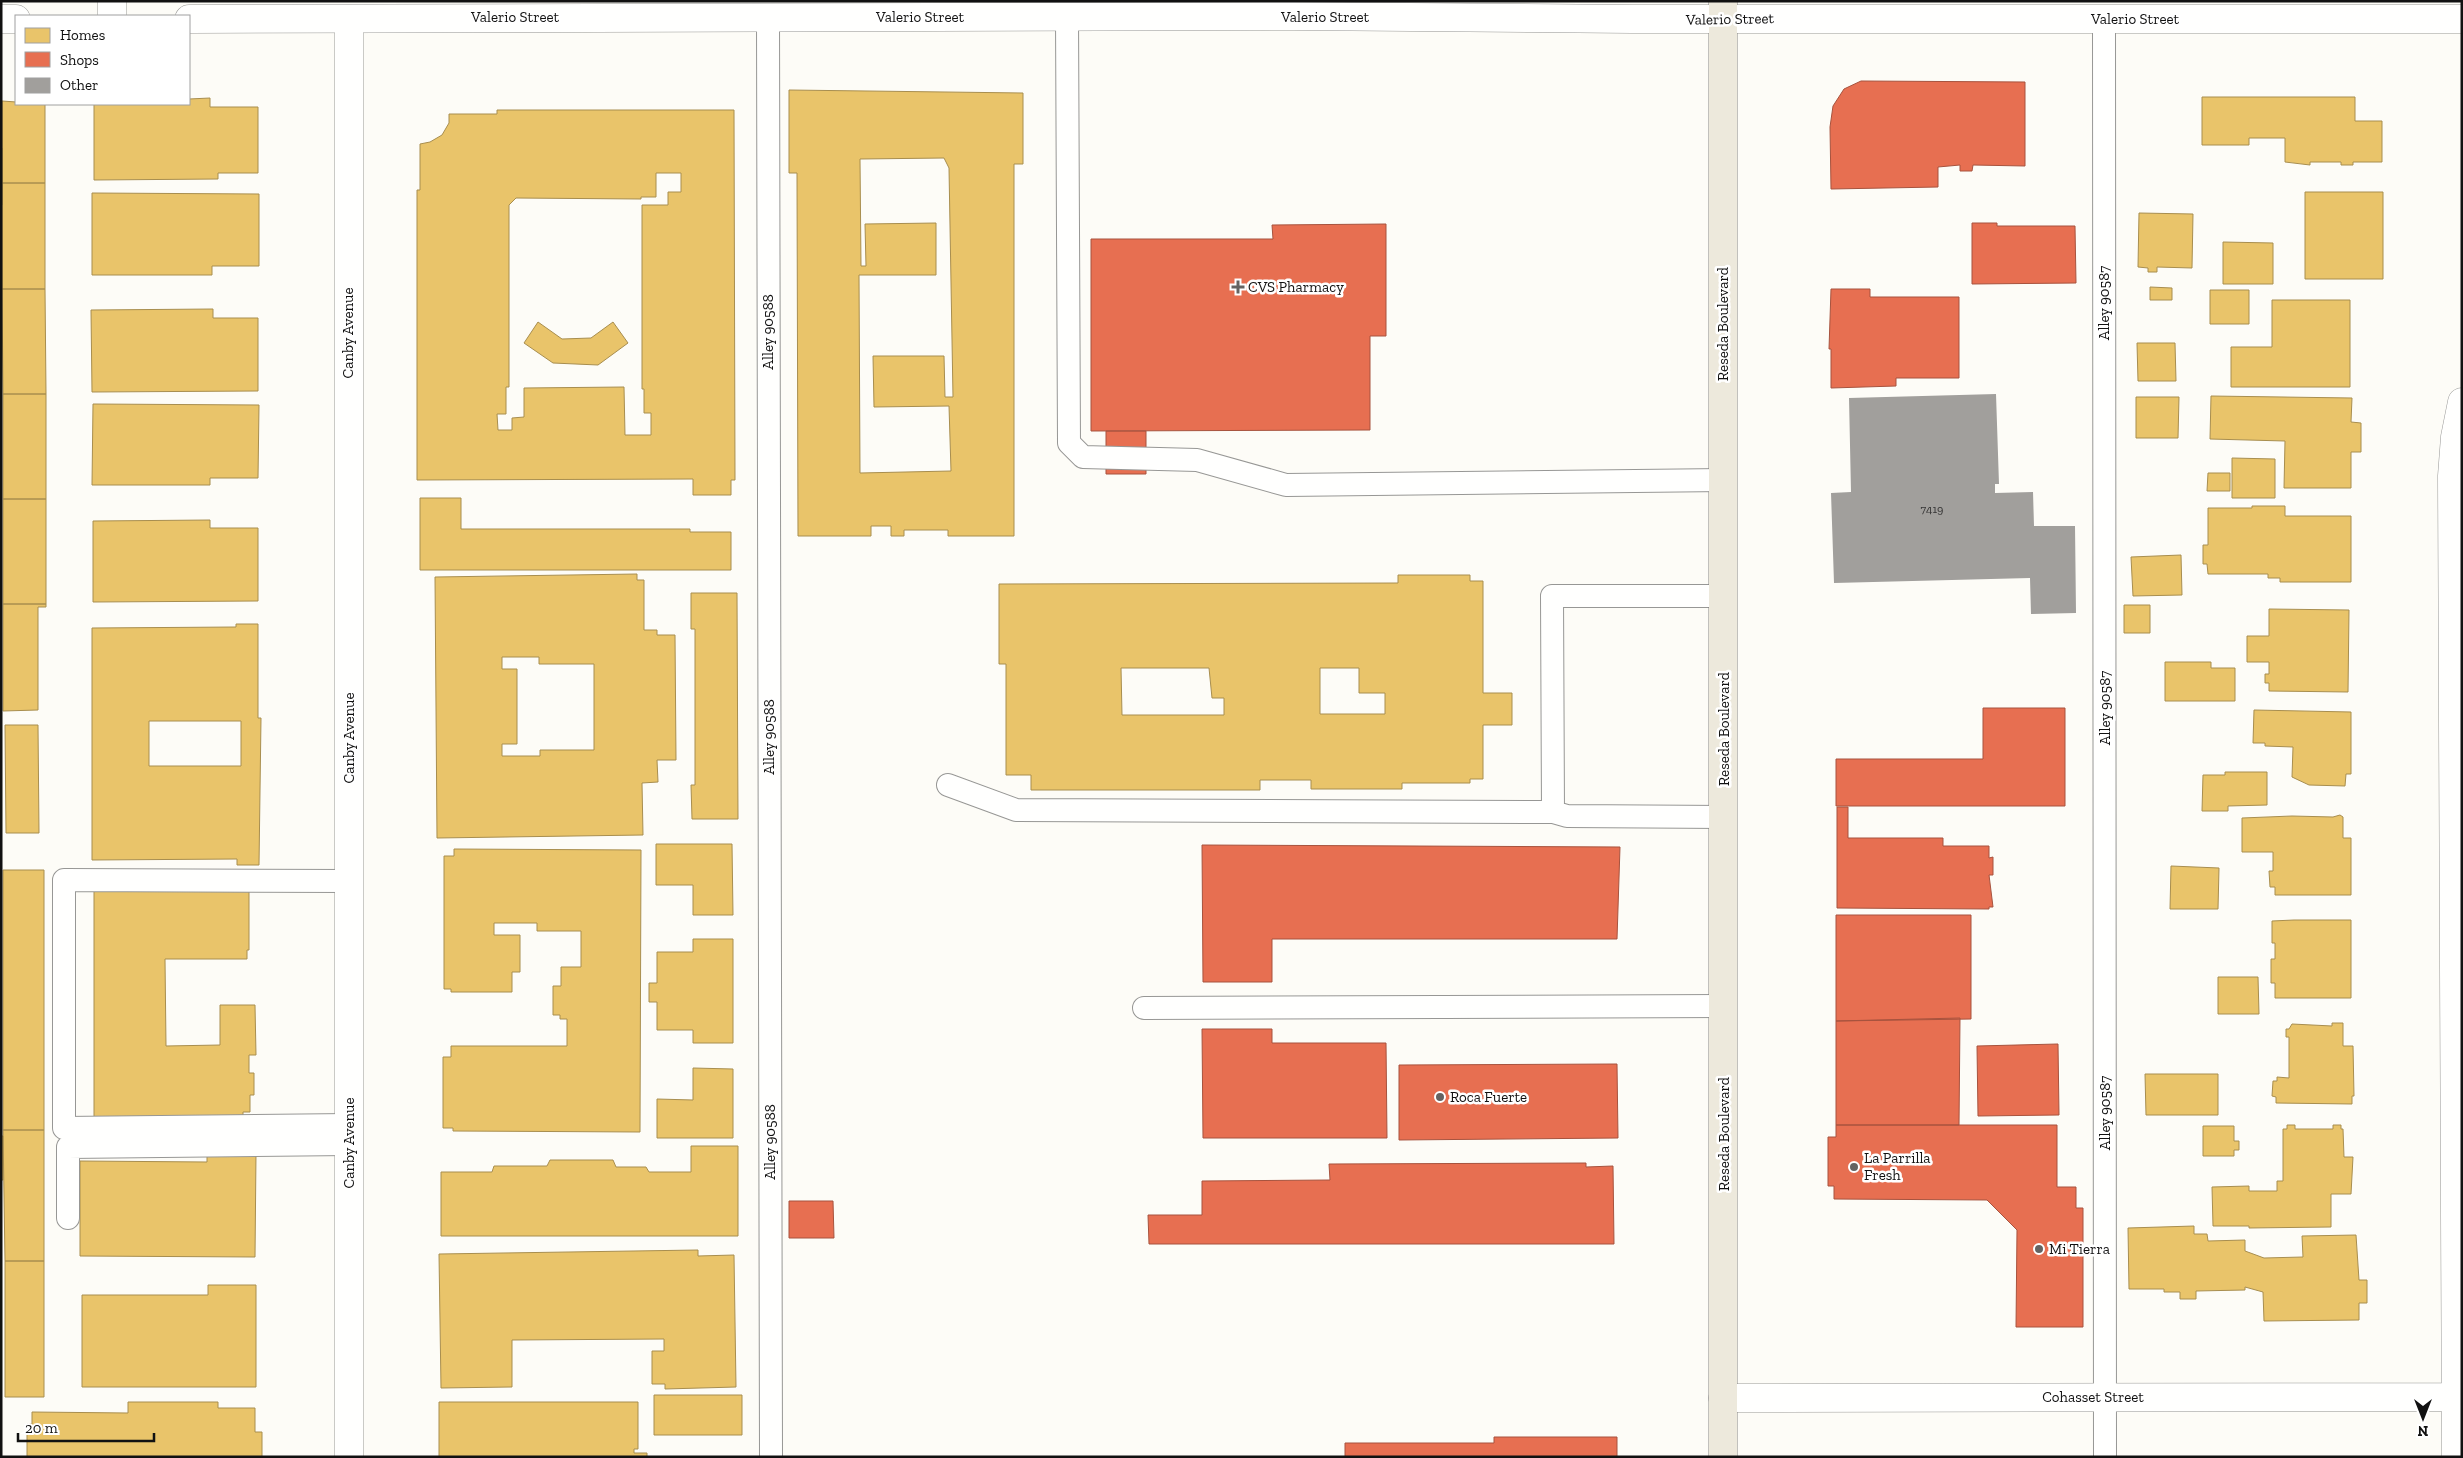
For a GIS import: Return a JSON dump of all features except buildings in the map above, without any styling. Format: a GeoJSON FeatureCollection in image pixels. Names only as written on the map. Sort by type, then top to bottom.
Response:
{"type":"FeatureCollection","features":[{"type":"Feature","properties":{"kind":"main road","name":"Reseda Boulevard"},"geometry":{"type":"LineString","coordinates":[[1723,10],[1724,1457]]}},
{"type":"Feature","properties":{"kind":"street"},"geometry":{"type":"LineString","coordinates":[[112,1],[112,15]]}},
{"type":"Feature","properties":{"kind":"street","name":"Valerio Street"},"geometry":{"type":"LineString","coordinates":[[190,19],[349,19],[503,9],[768,17],[903,9],[1067,17],[1294,9],[1723,10],[2104,19],[2146,10],[2462,19]]}},
{"type":"Feature","properties":{"kind":"street"},"geometry":{"type":"LineString","coordinates":[[1,19],[15,19]]}},
{"type":"Feature","properties":{"kind":"street","name":"Canby Avenue"},"geometry":{"type":"LineString","coordinates":[[349,19],[349,1457]]}},
{"type":"Feature","properties":{"kind":"street"},"geometry":{"type":"LineString","coordinates":[[2456,1457],[2459,1397],[2452,476],[2455,437],[2462,402]]}},
{"type":"Feature","properties":{"kind":"street","name":"Cohasset Street"},"geometry":{"type":"LineString","coordinates":[[1723,1398],[2459,1397]]}},
{"type":"Feature","properties":{"kind":"lane","name":"Alley 90588"},"geometry":{"type":"LineString","coordinates":[[768,17],[771,1457]]}},
{"type":"Feature","properties":{"kind":"lane"},"geometry":{"type":"LineString","coordinates":[[1067,17],[1069,443],[1083,457],[1197,460],[1286,485],[1724,480]]}},
{"type":"Feature","properties":{"kind":"lane","name":"Alley 90587"},"geometry":{"type":"LineString","coordinates":[[2104,19],[2105,1457]]}},
{"type":"Feature","properties":{"kind":"lane"},"geometry":{"type":"LineString","coordinates":[[1553,812],[1552,596],[1724,596]]}},
{"type":"Feature","properties":{"kind":"lane"},"geometry":{"type":"LineString","coordinates":[[948,785],[1016,810],[1553,812],[1567,816],[1725,817]]}},
{"type":"Feature","properties":{"kind":"lane"},"geometry":{"type":"LineString","coordinates":[[349,881],[64,880],[64,1128],[349,1134]]}},
{"type":"Feature","properties":{"kind":"lane"},"geometry":{"type":"LineString","coordinates":[[1144,1008],[1724,1006]]}},
{"type":"Feature","properties":{"kind":"lane"},"geometry":{"type":"LineString","coordinates":[[68,1218],[68,1147],[349,1134]]}},
{"type":"Feature","properties":{"kind":"place","name":"CVS Pharmacy"},"geometry":{"type":"Point","coordinates":[1238,287]}},
{"type":"Feature","properties":{"kind":"place","name":"Roca Fuerte"},"geometry":{"type":"Point","coordinates":[1440,1097]}},
{"type":"Feature","properties":{"kind":"place","name":"La Parrilla Fresh"},"geometry":{"type":"Point","coordinates":[1854,1167]}},
{"type":"Feature","properties":{"kind":"place","name":"Mi Tierra"},"geometry":{"type":"Point","coordinates":[2039,1249]}}]}
